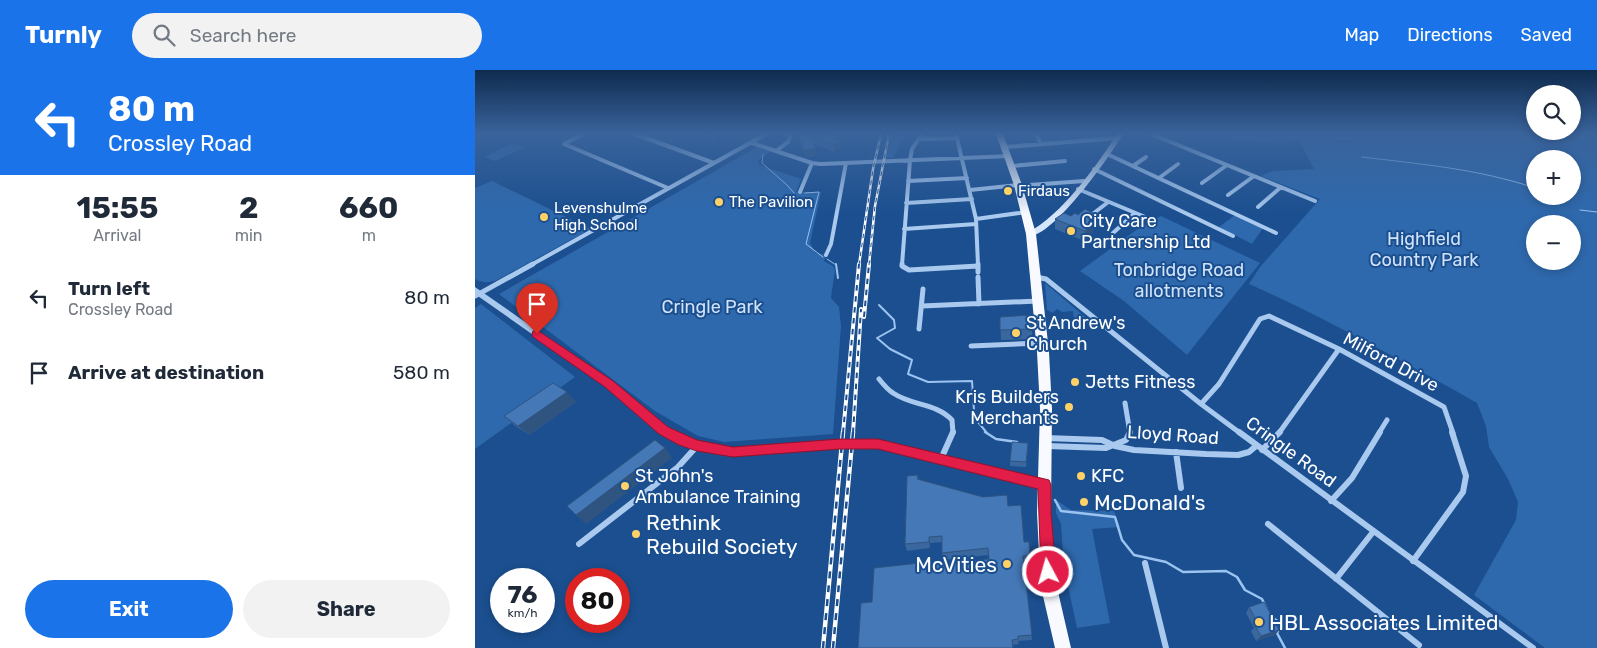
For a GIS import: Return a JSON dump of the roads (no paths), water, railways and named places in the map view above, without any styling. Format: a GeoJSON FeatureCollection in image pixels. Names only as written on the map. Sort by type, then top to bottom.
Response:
{"type":"FeatureCollection","features":[{"type":"Feature","properties":{"kind":"highway"},"geometry":{"type":"LineString","coordinates":[[1010,161],[1026,212],[1037,277],[1043,343],[1046,552],[1051,596],[1063,648]]}},
{"type":"Feature","properties":{"kind":"main road"},"geometry":{"type":"LineString","coordinates":[[1031,234],[1039,231],[1051,222],[1101,161]]}},
{"type":"Feature","properties":{"kind":"street"},"geometry":{"type":"LineString","coordinates":[[604,161],[668,188]]}},
{"type":"Feature","properties":{"kind":"street"},"geometry":{"type":"LineString","coordinates":[[708,161],[714,163]]}},
{"type":"Feature","properties":{"kind":"street"},"geometry":{"type":"LineString","coordinates":[[718,161],[476,293],[609,384],[664,430],[683,441],[697,446],[733,452],[867,443],[895,447],[1045,485]]}},
{"type":"Feature","properties":{"kind":"street"},"geometry":{"type":"LineString","coordinates":[[806,161],[812,163],[879,161]]}},
{"type":"Feature","properties":{"kind":"street"},"geometry":{"type":"LineString","coordinates":[[910,161],[903,229],[902,266],[904,269],[978,266]]}},
{"type":"Feature","properties":{"kind":"street"},"geometry":{"type":"LineString","coordinates":[[964,161],[976,221],[979,304]]}},
{"type":"Feature","properties":{"kind":"street"},"geometry":{"type":"LineString","coordinates":[[1012,166],[1065,161]]}},
{"type":"Feature","properties":{"kind":"street"},"geometry":{"type":"LineString","coordinates":[[1122,161],[1276,233]]}},
{"type":"Feature","properties":{"kind":"street"},"geometry":{"type":"LineString","coordinates":[[1133,166],[1140,161]]}},
{"type":"Feature","properties":{"kind":"street"},"geometry":{"type":"LineString","coordinates":[[1217,161],[1315,201]]}},
{"type":"Feature","properties":{"kind":"street"},"geometry":{"type":"LineString","coordinates":[[826,255],[831,244],[846,162]]}},
{"type":"Feature","properties":{"kind":"street"},"geometry":{"type":"LineString","coordinates":[[800,192],[812,163]]}},
{"type":"Feature","properties":{"kind":"street"},"geometry":{"type":"LineString","coordinates":[[1159,178],[1178,164]]}},
{"type":"Feature","properties":{"kind":"street"},"geometry":{"type":"LineString","coordinates":[[1202,183],[1227,165]]}},
{"type":"Feature","properties":{"kind":"street"},"geometry":{"type":"LineString","coordinates":[[1094,169],[1233,236]]}},
{"type":"Feature","properties":{"kind":"street"},"geometry":{"type":"LineString","coordinates":[[1229,195],[1254,176]]}},
{"type":"Feature","properties":{"kind":"street"},"geometry":{"type":"LineString","coordinates":[[908,181],[967,178]]}},
{"type":"Feature","properties":{"kind":"street"},"geometry":{"type":"LineString","coordinates":[[1029,185],[1084,182]]}},
{"type":"Feature","properties":{"kind":"street"},"geometry":{"type":"LineString","coordinates":[[970,190],[1018,185]]}},
{"type":"Feature","properties":{"kind":"street"},"geometry":{"type":"LineString","coordinates":[[1259,207],[1281,187]]}},
{"type":"Feature","properties":{"kind":"street"},"geometry":{"type":"LineString","coordinates":[[1077,189],[1107,203],[1150,219]]}},
{"type":"Feature","properties":{"kind":"street"},"geometry":{"type":"LineString","coordinates":[[906,203],[972,199]]}},
{"type":"Feature","properties":{"kind":"street"},"geometry":{"type":"LineString","coordinates":[[1088,218],[1107,203]]}},
{"type":"Feature","properties":{"kind":"street"},"geometry":{"type":"LineString","coordinates":[[903,229],[976,221],[1026,212]]}},
{"type":"Feature","properties":{"kind":"street"},"geometry":{"type":"LineString","coordinates":[[1113,233],[1135,213]]}},
{"type":"Feature","properties":{"kind":"street","name":"Cringle Road"},"geometry":{"type":"LineString","coordinates":[[1037,277],[1046,279],[1201,404],[1259,448],[1533,648]]}},
{"type":"Feature","properties":{"kind":"street"},"geometry":{"type":"LineString","coordinates":[[919,329],[923,289]]}},
{"type":"Feature","properties":{"kind":"street"},"geometry":{"type":"LineString","coordinates":[[921,306],[1038,301]]}},
{"type":"Feature","properties":{"kind":"street","name":"Milford Drive"},"geometry":{"type":"LineString","coordinates":[[1201,404],[1219,384],[1262,318],[1274,318],[1339,349],[1431,398],[1447,410],[1464,466],[1465,484],[1463,492],[1413,561]]}},
{"type":"Feature","properties":{"kind":"street"},"geometry":{"type":"LineString","coordinates":[[971,346],[1043,343]]}},
{"type":"Feature","properties":{"kind":"street"},"geometry":{"type":"LineString","coordinates":[[1259,448],[1284,428],[1339,349]]}},
{"type":"Feature","properties":{"kind":"street"},"geometry":{"type":"LineString","coordinates":[[879,379],[888,390],[898,396],[931,406],[946,415],[953,422],[952,433],[941,459]]}},
{"type":"Feature","properties":{"kind":"street"},"geometry":{"type":"LineString","coordinates":[[1115,446],[1126,440],[1129,436],[1125,403]]}},
{"type":"Feature","properties":{"kind":"street"},"geometry":{"type":"LineString","coordinates":[[1331,500],[1352,478],[1387,420]]}},
{"type":"Feature","properties":{"kind":"street","name":"Lloyd Road"},"geometry":{"type":"LineString","coordinates":[[1045,442],[1106,448],[1115,446],[1134,450],[1238,455],[1259,448]]}},
{"type":"Feature","properties":{"kind":"street"},"geometry":{"type":"LineString","coordinates":[[579,544],[678,467],[697,446]]}},
{"type":"Feature","properties":{"kind":"street"},"geometry":{"type":"LineString","coordinates":[[1176,452],[1181,488]]}},
{"type":"Feature","properties":{"kind":"street"},"geometry":{"type":"LineString","coordinates":[[1268,524],[1419,645]]}},
{"type":"Feature","properties":{"kind":"street"},"geometry":{"type":"LineString","coordinates":[[1336,579],[1373,532]]}},
{"type":"Feature","properties":{"kind":"street"},"geometry":{"type":"LineString","coordinates":[[1145,563],[1166,648]]}},
{"type":"Feature","properties":{"kind":"waterway"},"geometry":{"type":"LineString","coordinates":[[762,161],[762,163],[794,193]]}},
{"type":"Feature","properties":{"kind":"waterway"},"geometry":{"type":"LineString","coordinates":[[1394,161],[1493,176],[1526,185]]}},
{"type":"Feature","properties":{"kind":"waterway"},"geometry":{"type":"LineString","coordinates":[[805,193],[819,192],[806,244],[823,257]]}},
{"type":"Feature","properties":{"kind":"waterway"},"geometry":{"type":"LineString","coordinates":[[1580,210],[1597,212]]}},
{"type":"Feature","properties":{"kind":"waterway"},"geometry":{"type":"LineString","coordinates":[[827,259],[836,265]]}},
{"type":"Feature","properties":{"kind":"waterway"},"geometry":{"type":"LineString","coordinates":[[836,264],[838,278]]}},
{"type":"Feature","properties":{"kind":"waterway"},"geometry":{"type":"LineString","coordinates":[[879,305],[894,320],[895,328],[877,338],[890,349],[912,360],[908,374],[928,382],[972,381],[974,411],[978,422],[987,433]]}},
{"type":"Feature","properties":{"kind":"waterway"},"geometry":{"type":"LineString","coordinates":[[985,432],[996,439],[1017,442]]}},
{"type":"Feature","properties":{"kind":"waterway"},"geometry":{"type":"LineString","coordinates":[[1055,500],[1061,511],[1115,517],[1122,540],[1134,555],[1166,562],[1183,572],[1226,571],[1237,577],[1245,590],[1262,599],[1270,616],[1282,624],[1277,633],[1285,648]]}},
{"type":"Feature","properties":{"kind":"railway"},"geometry":{"type":"LineString","coordinates":[[859,265],[875,161]]}},
{"type":"Feature","properties":{"kind":"railway"},"geometry":{"type":"LineString","coordinates":[[869,265],[875,206],[884,161]]}},
{"type":"Feature","properties":{"kind":"railway"},"geometry":{"type":"LineString","coordinates":[[843,433],[859,264]]}},
{"type":"Feature","properties":{"kind":"railway"},"geometry":{"type":"LineString","coordinates":[[864,317],[869,264]]}},
{"type":"Feature","properties":{"kind":"railway"},"geometry":{"type":"LineString","coordinates":[[853,433],[861,309]]}},
{"type":"Feature","properties":{"kind":"railway"},"geometry":{"type":"LineString","coordinates":[[823,648],[843,432]]}},
{"type":"Feature","properties":{"kind":"railway"},"geometry":{"type":"LineString","coordinates":[[833,648],[853,432]]}},
{"type":"Feature","properties":{"kind":"place","name":"Firdaus"},"geometry":{"type":"Point","coordinates":[1008,191]}},
{"type":"Feature","properties":{"kind":"place","name":"The Pavilion"},"geometry":{"type":"Point","coordinates":[719,202]}},
{"type":"Feature","properties":{"kind":"place","name":"Levenshulme High School"},"geometry":{"type":"Point","coordinates":[544,217]}},
{"type":"Feature","properties":{"kind":"place","name":"City Care Partnership Ltd"},"geometry":{"type":"Point","coordinates":[1071,231]}},
{"type":"Feature","properties":{"kind":"place","name":"St Andrew's Church"},"geometry":{"type":"Point","coordinates":[1016,333]}},
{"type":"Feature","properties":{"kind":"place","name":"Jetts Fitness"},"geometry":{"type":"Point","coordinates":[1075,382]}},
{"type":"Feature","properties":{"kind":"place","name":"Kris Builders Merchants"},"geometry":{"type":"Point","coordinates":[1069,407]}},
{"type":"Feature","properties":{"kind":"place","name":"KFC"},"geometry":{"type":"Point","coordinates":[1081,476]}},
{"type":"Feature","properties":{"kind":"place","name":"St John's Ambulance Training"},"geometry":{"type":"Point","coordinates":[625,486]}},
{"type":"Feature","properties":{"kind":"place","name":"McDonald's"},"geometry":{"type":"Point","coordinates":[1084,502]}},
{"type":"Feature","properties":{"kind":"place","name":"Rethink Rebuild Society"},"geometry":{"type":"Point","coordinates":[636,534]}},
{"type":"Feature","properties":{"kind":"place","name":"McVities"},"geometry":{"type":"Point","coordinates":[1007,564]}},
{"type":"Feature","properties":{"kind":"place","name":"HBL Associates Limited"},"geometry":{"type":"Point","coordinates":[1259,622]}},
{"type":"Feature","properties":{"kind":"park label","name":"Highfield Country Park"},"geometry":{"type":"Point","coordinates":[1424,249]}},
{"type":"Feature","properties":{"kind":"park label","name":"Tonbridge Road allotments"},"geometry":{"type":"Point","coordinates":[1179,280]}},
{"type":"Feature","properties":{"kind":"park label","name":"Cringle Park"},"geometry":{"type":"Point","coordinates":[712,307]}}]}
